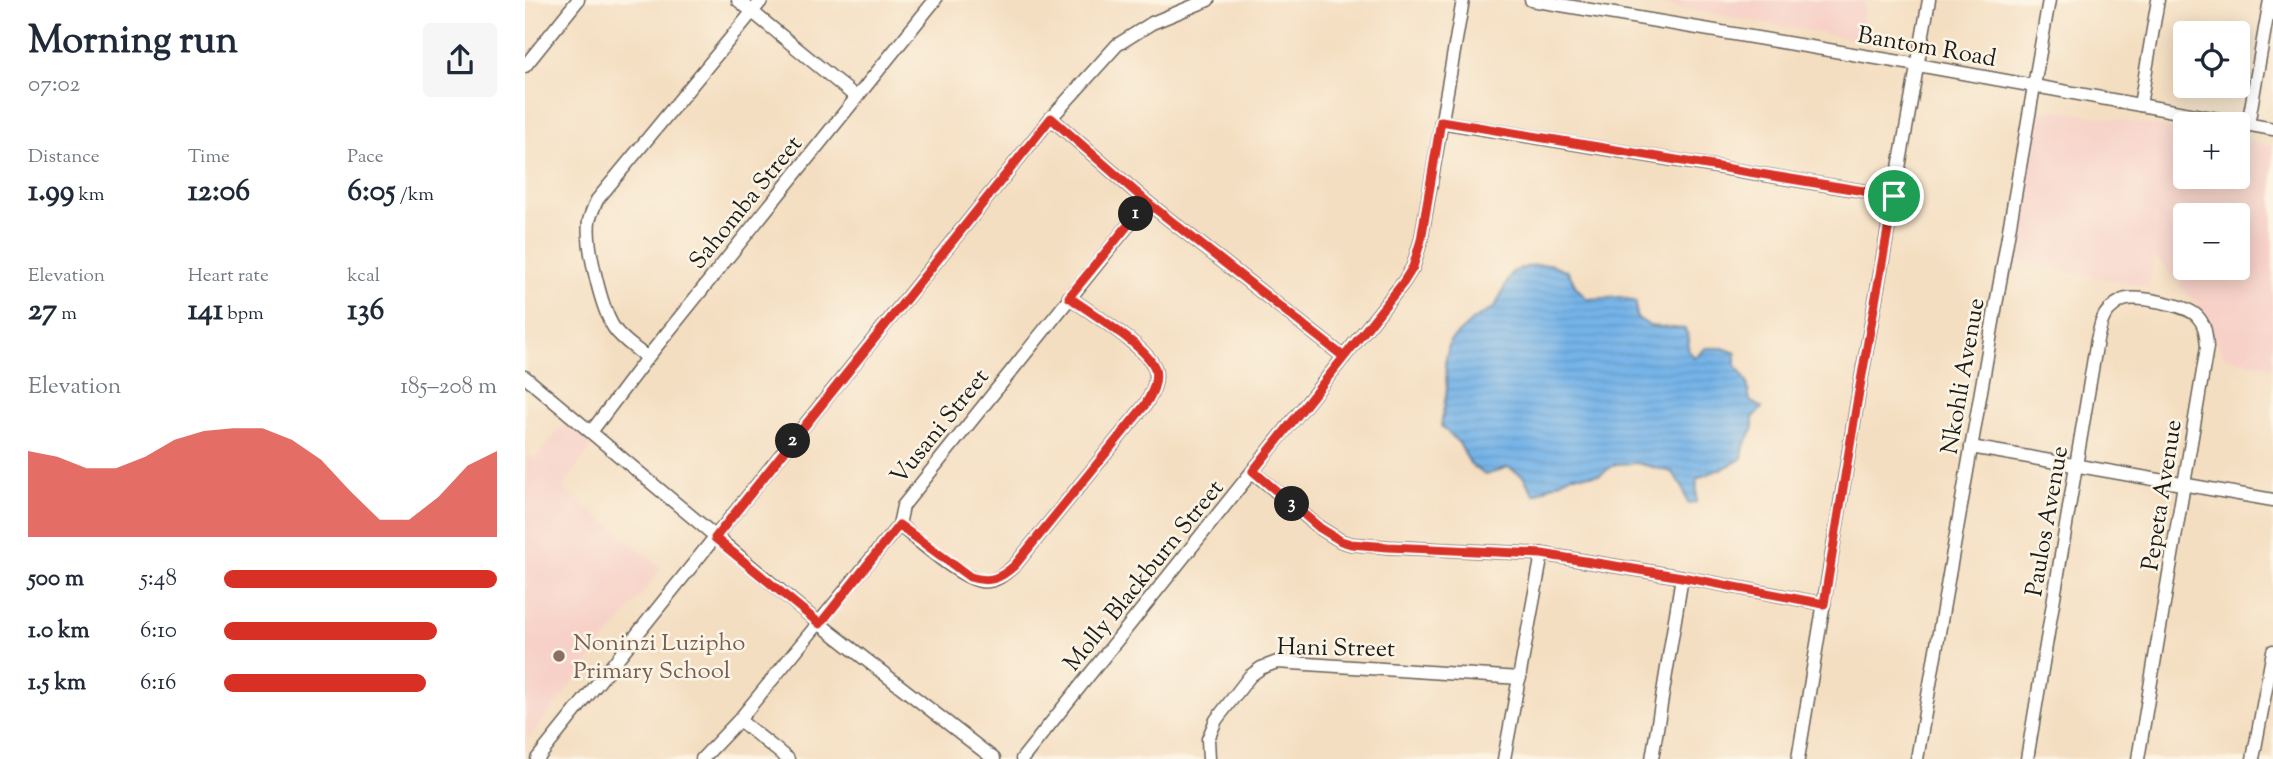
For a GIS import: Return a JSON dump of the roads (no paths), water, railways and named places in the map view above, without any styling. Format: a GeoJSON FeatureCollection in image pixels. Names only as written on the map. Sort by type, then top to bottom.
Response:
{"type":"FeatureCollection","features":[{"type":"Feature","properties":{"kind":"street"},"geometry":{"type":"LineString","coordinates":[[525,66],[578,0]]}},
{"type":"Feature","properties":{"kind":"street"},"geometry":{"type":"LineString","coordinates":[[738,0],[856,97]]}},
{"type":"Feature","properties":{"kind":"street"},"geometry":{"type":"LineString","coordinates":[[647,358],[620,335],[603,303],[590,241],[591,212],[597,200],[762,0]]}},
{"type":"Feature","properties":{"kind":"street","name":"Sahomba Street"},"geometry":{"type":"LineString","coordinates":[[591,432],[647,358],[935,0]]}},
{"type":"Feature","properties":{"kind":"street"},"geometry":{"type":"LineString","coordinates":[[537,759],[1051,118],[1117,44],[1152,23],[1208,0]]}},
{"type":"Feature","properties":{"kind":"street","name":"Molly Blackburn Street"},"geometry":{"type":"LineString","coordinates":[[1022,759],[1403,283],[1413,267],[1421,240],[1463,0]]}},
{"type":"Feature","properties":{"kind":"street","name":"Bantom Road"},"geometry":{"type":"LineString","coordinates":[[1531,0],[2178,112]]}},
{"type":"Feature","properties":{"kind":"street"},"geometry":{"type":"LineString","coordinates":[[1798,759],[1857,403],[1929,0]]}},
{"type":"Feature","properties":{"kind":"street","name":"Nkohli Avenue"},"geometry":{"type":"LineString","coordinates":[[1917,759],[2049,0]]}},
{"type":"Feature","properties":{"kind":"street"},"geometry":{"type":"LineString","coordinates":[[2140,105],[2158,0]]}},
{"type":"Feature","properties":{"kind":"street"},"geometry":{"type":"LineString","coordinates":[[2250,114],[2270,0]]}},
{"type":"Feature","properties":{"kind":"street"},"geometry":{"type":"LineString","coordinates":[[1051,118],[1147,202],[1344,357]]}},
{"type":"Feature","properties":{"kind":"street"},"geometry":{"type":"LineString","coordinates":[[1441,121],[1894,196]]}},
{"type":"Feature","properties":{"kind":"street","name":"Bantom Road"},"geometry":{"type":"LineString","coordinates":[[2250,125],[2273,129]]}},
{"type":"Feature","properties":{"kind":"street","name":"Vusani Street"},"geometry":{"type":"LineString","coordinates":[[1069,297],[1142,350],[1152,362],[1155,371],[1153,393],[1015,565],[1005,575],[982,581],[970,577],[899,525],[903,506],[1069,297],[1147,202]]}},
{"type":"Feature","properties":{"kind":"street","name":"Paulos Avenue"},"geometry":{"type":"LineString","coordinates":[[2027,759],[2102,320],[2107,311],[2123,300]]}},
{"type":"Feature","properties":{"kind":"street","name":"Pepeta Avenue"},"geometry":{"type":"LineString","coordinates":[[2123,300],[2179,305],[2197,315],[2205,328],[2207,347],[2138,759]]}},
{"type":"Feature","properties":{"kind":"street"},"geometry":{"type":"LineString","coordinates":[[525,377],[820,624],[993,759]]}},
{"type":"Feature","properties":{"kind":"street"},"geometry":{"type":"LineString","coordinates":[[1971,447],[2273,500]]}},
{"type":"Feature","properties":{"kind":"street"},"geometry":{"type":"LineString","coordinates":[[1253,471],[1320,528],[1341,541],[1388,547],[1542,554],[1824,604]]}},
{"type":"Feature","properties":{"kind":"street"},"geometry":{"type":"LineString","coordinates":[[702,759],[739,720],[820,624],[899,525]]}},
{"type":"Feature","properties":{"kind":"street"},"geometry":{"type":"LineString","coordinates":[[1504,759],[1542,554]]}},
{"type":"Feature","properties":{"kind":"street"},"geometry":{"type":"LineString","coordinates":[[1652,759],[1682,577]]}},
{"type":"Feature","properties":{"kind":"street"},"geometry":{"type":"LineString","coordinates":[[2253,759],[2273,651]]}},
{"type":"Feature","properties":{"kind":"street","name":"Hani Street"},"geometry":{"type":"LineString","coordinates":[[1209,759],[1208,739],[1216,720],[1250,676],[1277,662],[1520,678]]}},
{"type":"Feature","properties":{"kind":"street"},"geometry":{"type":"LineString","coordinates":[[739,720],[788,759]]}},
{"type":"Feature","properties":{"kind":"water"},"geometry":{"type":"Polygon","coordinates":[[[1550,264],[1568,271],[1576,287],[1587,299],[1621,297],[1636,302],[1636,317],[1650,326],[1685,329],[1689,339],[1688,350],[1695,358],[1706,348],[1723,348],[1736,353],[1736,365],[1747,382],[1750,401],[1762,408],[1753,418],[1753,430],[1744,446],[1742,458],[1697,479],[1696,502],[1688,504],[1683,488],[1672,472],[1637,463],[1616,464],[1599,475],[1572,475],[1534,495],[1523,476],[1508,467],[1486,475],[1471,465],[1459,443],[1441,426],[1447,389],[1445,363],[1450,341],[1473,320],[1495,307],[1512,272],[1530,266],[1550,264]]]}},
{"type":"Feature","properties":{"kind":"place","name":"Noninzi Luzipho Primary School"},"geometry":{"type":"Point","coordinates":[559,656]}}]}
